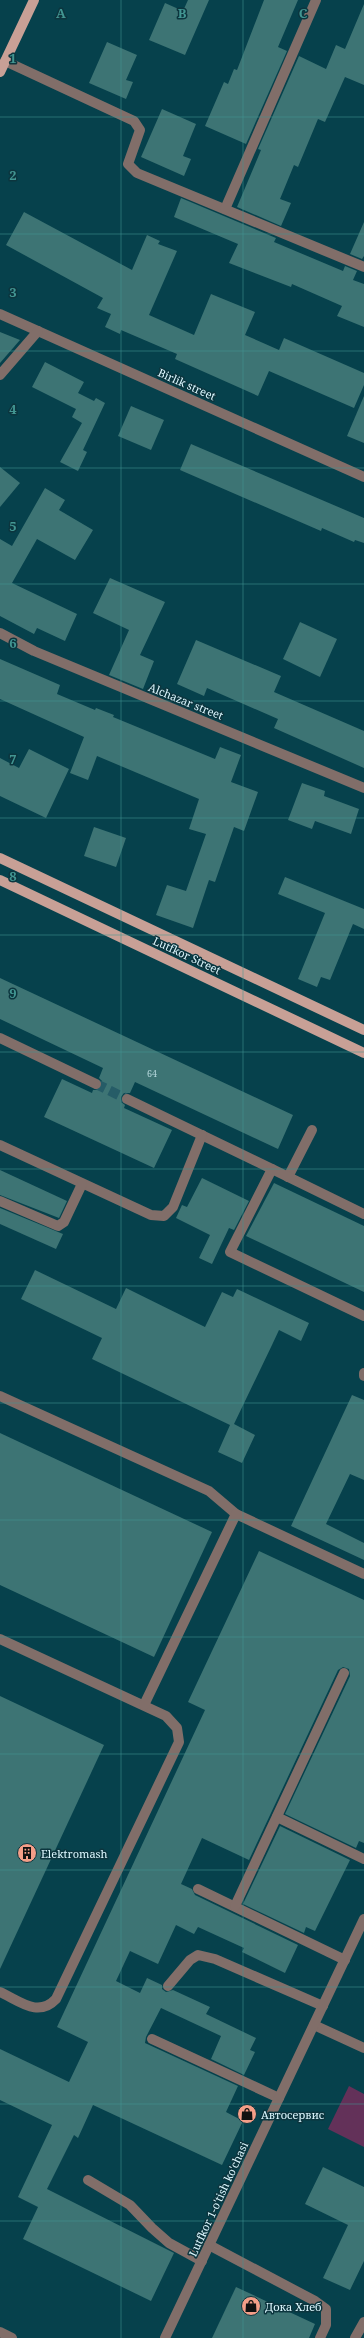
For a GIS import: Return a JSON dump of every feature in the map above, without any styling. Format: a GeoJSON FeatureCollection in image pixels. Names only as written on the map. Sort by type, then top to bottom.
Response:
{"type":"FeatureCollection","features":[{"type":"Feature","properties":{"kind":"main road"},"geometry":{"type":"LineString","coordinates":[[0,72],[34,0]]}},
{"type":"Feature","properties":{"kind":"main road","name":"Lutfkor Street"},"geometry":{"type":"LineString","coordinates":[[0,858],[364,1030]]}},
{"type":"Feature","properties":{"kind":"main road","name":"Lutfkor Street"},"geometry":{"type":"LineString","coordinates":[[0,880],[364,1052]]}},
{"type":"Feature","properties":{"kind":"street"},"geometry":{"type":"LineString","coordinates":[[225,209],[316,0]]}},
{"type":"Feature","properties":{"kind":"street"},"geometry":{"type":"LineString","coordinates":[[5,61],[134,121],[140,130],[129,159],[128,164],[131,168],[364,267]]}},
{"type":"Feature","properties":{"kind":"street","name":"Birlik street"},"geometry":{"type":"LineString","coordinates":[[0,314],[364,477]]}},
{"type":"Feature","properties":{"kind":"street"},"geometry":{"type":"LineString","coordinates":[[0,375],[38,331]]}},
{"type":"Feature","properties":{"kind":"street","name":"Alchazar street"},"geometry":{"type":"LineString","coordinates":[[0,633],[34,651],[364,788]]}},
{"type":"Feature","properties":{"kind":"street"},"geometry":{"type":"LineString","coordinates":[[0,1038],[96,1084]]}},
{"type":"Feature","properties":{"kind":"street"},"geometry":{"type":"LineString","coordinates":[[128,1099],[364,1214]]}},
{"type":"Feature","properties":{"kind":"street"},"geometry":{"type":"LineString","coordinates":[[288,1177],[312,1130]]}},
{"type":"Feature","properties":{"kind":"street"},"geometry":{"type":"LineString","coordinates":[[0,1145],[151,1215],[164,1216],[173,1207],[202,1135]]}},
{"type":"Feature","properties":{"kind":"street"},"geometry":{"type":"LineString","coordinates":[[272,1169],[230,1252],[364,1316]]}},
{"type":"Feature","properties":{"kind":"street"},"geometry":{"type":"LineString","coordinates":[[0,1200],[58,1226],[64,1222],[82,1184]]}},
{"type":"Feature","properties":{"kind":"street"},"geometry":{"type":"LineString","coordinates":[[0,1396],[209,1491],[236,1514],[364,1574]]}},
{"type":"Feature","properties":{"kind":"street"},"geometry":{"type":"LineString","coordinates":[[144,1705],[236,1514]]}},
{"type":"Feature","properties":{"kind":"street"},"geometry":{"type":"LineString","coordinates":[[0,1639],[166,1716],[177,1728],[179,1742],[56,1999],[48,2007],[39,2009],[0,1992]]}},
{"type":"Feature","properties":{"kind":"street"},"geometry":{"type":"LineString","coordinates":[[235,1906],[344,1673]]}},
{"type":"Feature","properties":{"kind":"street"},"geometry":{"type":"LineString","coordinates":[[277,1817],[364,1859]]}},
{"type":"Feature","properties":{"kind":"street"},"geometry":{"type":"LineString","coordinates":[[198,1889],[345,1960]]}},
{"type":"Feature","properties":{"kind":"street","name":"Lutfkor 1-o'tish ko'chasi"},"geometry":{"type":"LineString","coordinates":[[165,2338],[364,1919]]}},
{"type":"Feature","properties":{"kind":"street"},"geometry":{"type":"LineString","coordinates":[[168,1986],[190,1960],[198,1955],[215,1958],[323,2006]]}},
{"type":"Feature","properties":{"kind":"street"},"geometry":{"type":"LineString","coordinates":[[314,2025],[364,2048]]}},
{"type":"Feature","properties":{"kind":"street"},"geometry":{"type":"LineString","coordinates":[[152,2039],[279,2098]]}},
{"type":"Feature","properties":{"kind":"street"},"geometry":{"type":"LineString","coordinates":[[88,2180],[130,2205],[152,2228],[170,2243],[202,2261]]}},
{"type":"Feature","properties":{"kind":"street"},"geometry":{"type":"LineString","coordinates":[[209,2245],[315,2301],[326,2309],[326,2324],[320,2338]]}},
{"type":"Feature","properties":{"kind":"street"},"geometry":{"type":"LineString","coordinates":[[355,2338],[364,2322]]}},
{"type":"Feature","properties":{"kind":"street"},"geometry":{"type":"LineString","coordinates":[[0,2332],[12,2338]]}},
{"type":"Feature","properties":{"kind":"shaded area"},"geometry":{"type":"Polygon","coordinates":[[[349,2086],[364,2094],[364,2147],[328,2129],[349,2086]]]}},
{"type":"Feature","properties":{"kind":"building"},"geometry":{"type":"Polygon","coordinates":[[[188,0],[209,0],[185,55],[149,40],[165,3],[183,11],[188,0]]]}},
{"type":"Feature","properties":{"kind":"building"},"geometry":{"type":"Polygon","coordinates":[[[264,0],[298,0],[278,47],[287,51],[246,144],[205,126],[224,82],[228,84],[234,69],[237,70],[264,0]]]}},
{"type":"Feature","properties":{"kind":"building"},"geometry":{"type":"Polygon","coordinates":[[[364,4],[364,85],[345,77],[325,122],[318,119],[298,167],[294,165],[280,199],[291,203],[281,226],[237,207],[261,150],[258,149],[299,56],[326,69],[336,45],[345,49],[364,4]]]}},
{"type":"Feature","properties":{"kind":"building"},"geometry":{"type":"Polygon","coordinates":[[[107,42],[137,55],[126,80],[133,82],[126,99],[89,83],[107,42]]]}},
{"type":"Feature","properties":{"kind":"building"},"geometry":{"type":"Polygon","coordinates":[[[162,109],[196,124],[183,156],[191,159],[184,176],[141,157],[162,109]]]}},
{"type":"Feature","properties":{"kind":"building"},"geometry":{"type":"Polygon","coordinates":[[[181,198],[276,238],[274,242],[343,271],[345,266],[357,271],[353,280],[364,284],[364,327],[337,316],[342,306],[292,284],[291,287],[229,263],[238,244],[174,217],[181,198]]]}},
{"type":"Feature","properties":{"kind":"building"},"geometry":{"type":"Polygon","coordinates":[[[24,212],[132,270],[147,235],[160,241],[158,244],[177,251],[149,315],[194,335],[211,294],[255,312],[245,335],[279,350],[284,338],[364,373],[364,385],[354,408],[269,371],[258,396],[175,359],[177,354],[121,330],[120,334],[105,327],[111,314],[97,308],[103,298],[6,245],[24,212]]]}},
{"type":"Feature","properties":{"kind":"building"},"geometry":{"type":"Polygon","coordinates":[[[364,222],[364,256],[362,259],[350,254],[364,222]]]}},
{"type":"Feature","properties":{"kind":"building"},"geometry":{"type":"Polygon","coordinates":[[[0,332],[20,340],[0,363],[0,332]]]}},
{"type":"Feature","properties":{"kind":"building"},"geometry":{"type":"Polygon","coordinates":[[[45,362],[84,382],[78,393],[94,401],[96,398],[105,403],[83,450],[87,452],[78,471],[60,462],[82,423],[72,417],[76,409],[32,387],[45,362]]]}},
{"type":"Feature","properties":{"kind":"building"},"geometry":{"type":"Polygon","coordinates":[[[364,396],[364,443],[347,436],[364,396]]]}},
{"type":"Feature","properties":{"kind":"building"},"geometry":{"type":"Polygon","coordinates":[[[131,406],[164,420],[151,450],[118,436],[131,406]]]}},
{"type":"Feature","properties":{"kind":"building"},"geometry":{"type":"Polygon","coordinates":[[[191,444],[364,518],[364,543],[355,540],[354,542],[322,528],[321,531],[180,470],[191,444]]]}},
{"type":"Feature","properties":{"kind":"building"},"geometry":{"type":"Polygon","coordinates":[[[0,467],[20,483],[0,507],[0,467]]]}},
{"type":"Feature","properties":{"kind":"building"},"geometry":{"type":"Polygon","coordinates":[[[45,488],[65,500],[59,510],[93,530],[75,560],[37,539],[12,583],[77,614],[65,641],[37,628],[34,634],[0,616],[0,539],[12,546],[45,488]]]}},
{"type":"Feature","properties":{"kind":"building"},"geometry":{"type":"Polygon","coordinates":[[[110,578],[165,602],[140,655],[154,661],[143,689],[109,675],[129,630],[93,613],[110,578]]]}},
{"type":"Feature","properties":{"kind":"building"},"geometry":{"type":"Polygon","coordinates":[[[300,622],[337,639],[320,677],[283,659],[300,622]]]}},
{"type":"Feature","properties":{"kind":"building"},"geometry":{"type":"Polygon","coordinates":[[[196,640],[281,676],[274,692],[364,731],[364,768],[274,728],[278,719],[207,688],[204,696],[177,684],[196,640]]]}},
{"type":"Feature","properties":{"kind":"building"},"geometry":{"type":"Polygon","coordinates":[[[0,659],[60,685],[57,694],[95,710],[96,708],[114,715],[113,717],[215,759],[220,747],[241,755],[231,782],[258,792],[244,831],[234,827],[215,882],[209,880],[193,928],[156,915],[167,885],[186,891],[206,834],[189,829],[199,799],[97,756],[88,780],[70,773],[84,737],[0,699],[0,659]]]}},
{"type":"Feature","properties":{"kind":"building"},"geometry":{"type":"Polygon","coordinates":[[[29,749],[69,769],[46,818],[0,796],[0,758],[19,768],[29,749]]]}},
{"type":"Feature","properties":{"kind":"building"},"geometry":{"type":"Polygon","coordinates":[[[302,783],[325,791],[324,796],[359,809],[351,834],[315,821],[312,829],[288,820],[302,783]]]}},
{"type":"Feature","properties":{"kind":"building"},"geometry":{"type":"Polygon","coordinates":[[[94,827],[126,838],[116,867],[84,856],[94,827]]]}},
{"type":"Feature","properties":{"kind":"building"},"geometry":{"type":"Polygon","coordinates":[[[285,877],[364,909],[364,929],[353,924],[330,980],[321,977],[317,987],[298,979],[325,913],[278,894],[285,877]]]}},
{"type":"Feature","properties":{"kind":"building"},"geometry":{"type":"Polygon","coordinates":[[[0,978],[293,1115],[278,1149],[135,1082],[130,1093],[124,1093],[121,1097],[121,1102],[125,1105],[124,1108],[172,1130],[154,1168],[44,1117],[62,1079],[92,1093],[93,1090],[99,1090],[102,1086],[102,1081],[99,1078],[103,1068],[0,1019],[0,978]]]}},
{"type":"Feature","properties":{"kind":"building"},"geometry":{"type":"Polygon","coordinates":[[[0,1170],[67,1201],[59,1218],[0,1195],[0,1170]]]}},
{"type":"Feature","properties":{"kind":"building"},"geometry":{"type":"Polygon","coordinates":[[[202,1178],[249,1201],[234,1230],[229,1228],[212,1264],[199,1258],[210,1235],[176,1218],[182,1205],[187,1207],[202,1178]]]}},
{"type":"Feature","properties":{"kind":"building"},"geometry":{"type":"Polygon","coordinates":[[[274,1183],[364,1226],[364,1292],[246,1236],[274,1183]]]}},
{"type":"Feature","properties":{"kind":"building"},"geometry":{"type":"Polygon","coordinates":[[[0,1208],[63,1234],[56,1249],[0,1224],[0,1208]]]}},
{"type":"Feature","properties":{"kind":"building"},"geometry":{"type":"Polygon","coordinates":[[[35,1270],[116,1309],[126,1288],[205,1327],[222,1292],[233,1297],[237,1289],[309,1323],[301,1341],[279,1330],[234,1424],[255,1435],[242,1463],[218,1452],[230,1425],[92,1359],[102,1338],[21,1299],[35,1270]]]}},
{"type":"Feature","properties":{"kind":"building"},"geometry":{"type":"Polygon","coordinates":[[[352,1395],[364,1400],[364,1480],[350,1474],[326,1524],[364,1543],[364,1560],[291,1526],[352,1395]]]}},
{"type":"Feature","properties":{"kind":"building"},"geometry":{"type":"Polygon","coordinates":[[[0,1433],[212,1532],[154,1657],[0,1585],[0,1433]]]}},
{"type":"Feature","properties":{"kind":"building"},"geometry":{"type":"Polygon","coordinates":[[[259,1551],[364,1600],[364,1843],[359,1841],[356,1848],[285,1814],[350,1676],[349,1669],[343,1667],[338,1670],[249,1860],[202,1838],[181,1884],[192,1889],[195,1895],[298,1945],[285,1973],[242,1952],[244,1948],[198,1927],[194,1934],[176,1925],[158,1964],[130,1951],[116,1981],[140,1993],[147,1978],[162,1985],[162,1989],[166,1992],[173,1990],[210,2007],[206,2014],[256,2038],[250,2050],[255,2052],[244,2075],[211,2059],[221,2036],[161,2008],[146,2037],[145,2043],[238,2086],[226,2112],[243,2121],[222,2165],[93,2105],[78,2138],[74,2135],[47,2189],[174,2253],[151,2301],[23,2239],[38,2207],[18,2197],[52,2125],[0,2100],[0,2049],[69,2082],[88,2042],[57,2027],[205,1710],[188,1702],[259,1551]]]}},
{"type":"Feature","properties":{"kind":"building","name":"Elektromash"},"geometry":{"type":"Polygon","coordinates":[[[0,1696],[104,1745],[0,1969],[0,1696]]]}},
{"type":"Feature","properties":{"kind":"building"},"geometry":{"type":"Polygon","coordinates":[[[280,1826],[350,1860],[315,1931],[306,1927],[304,1933],[243,1904],[280,1826]]]}},
{"type":"Feature","properties":{"kind":"building"},"geometry":{"type":"Polygon","coordinates":[[[323,2167],[364,2187],[364,2261],[350,2290],[323,2278],[348,2225],[305,2204],[323,2167]]]}},
{"type":"Feature","properties":{"kind":"building","name":"Дока Хлеб"},"geometry":{"type":"Polygon","coordinates":[[[236,2287],[315,2324],[309,2338],[212,2338],[236,2287]]]}},
{"type":"Feature","properties":{"kind":"tunnel"},"geometry":{"type":"LineString","coordinates":[[96,1084],[127,1099]]}},
{"type":"Feature","properties":{"kind":"place","name":"Elektromash"},"geometry":{"type":"Point","coordinates":[27,1853]}},
{"type":"Feature","properties":{"kind":"place","name":"Автосервис"},"geometry":{"type":"Point","coordinates":[247,2114]}},
{"type":"Feature","properties":{"kind":"place","name":"Дока Хлеб"},"geometry":{"type":"Point","coordinates":[251,2306]}}]}
